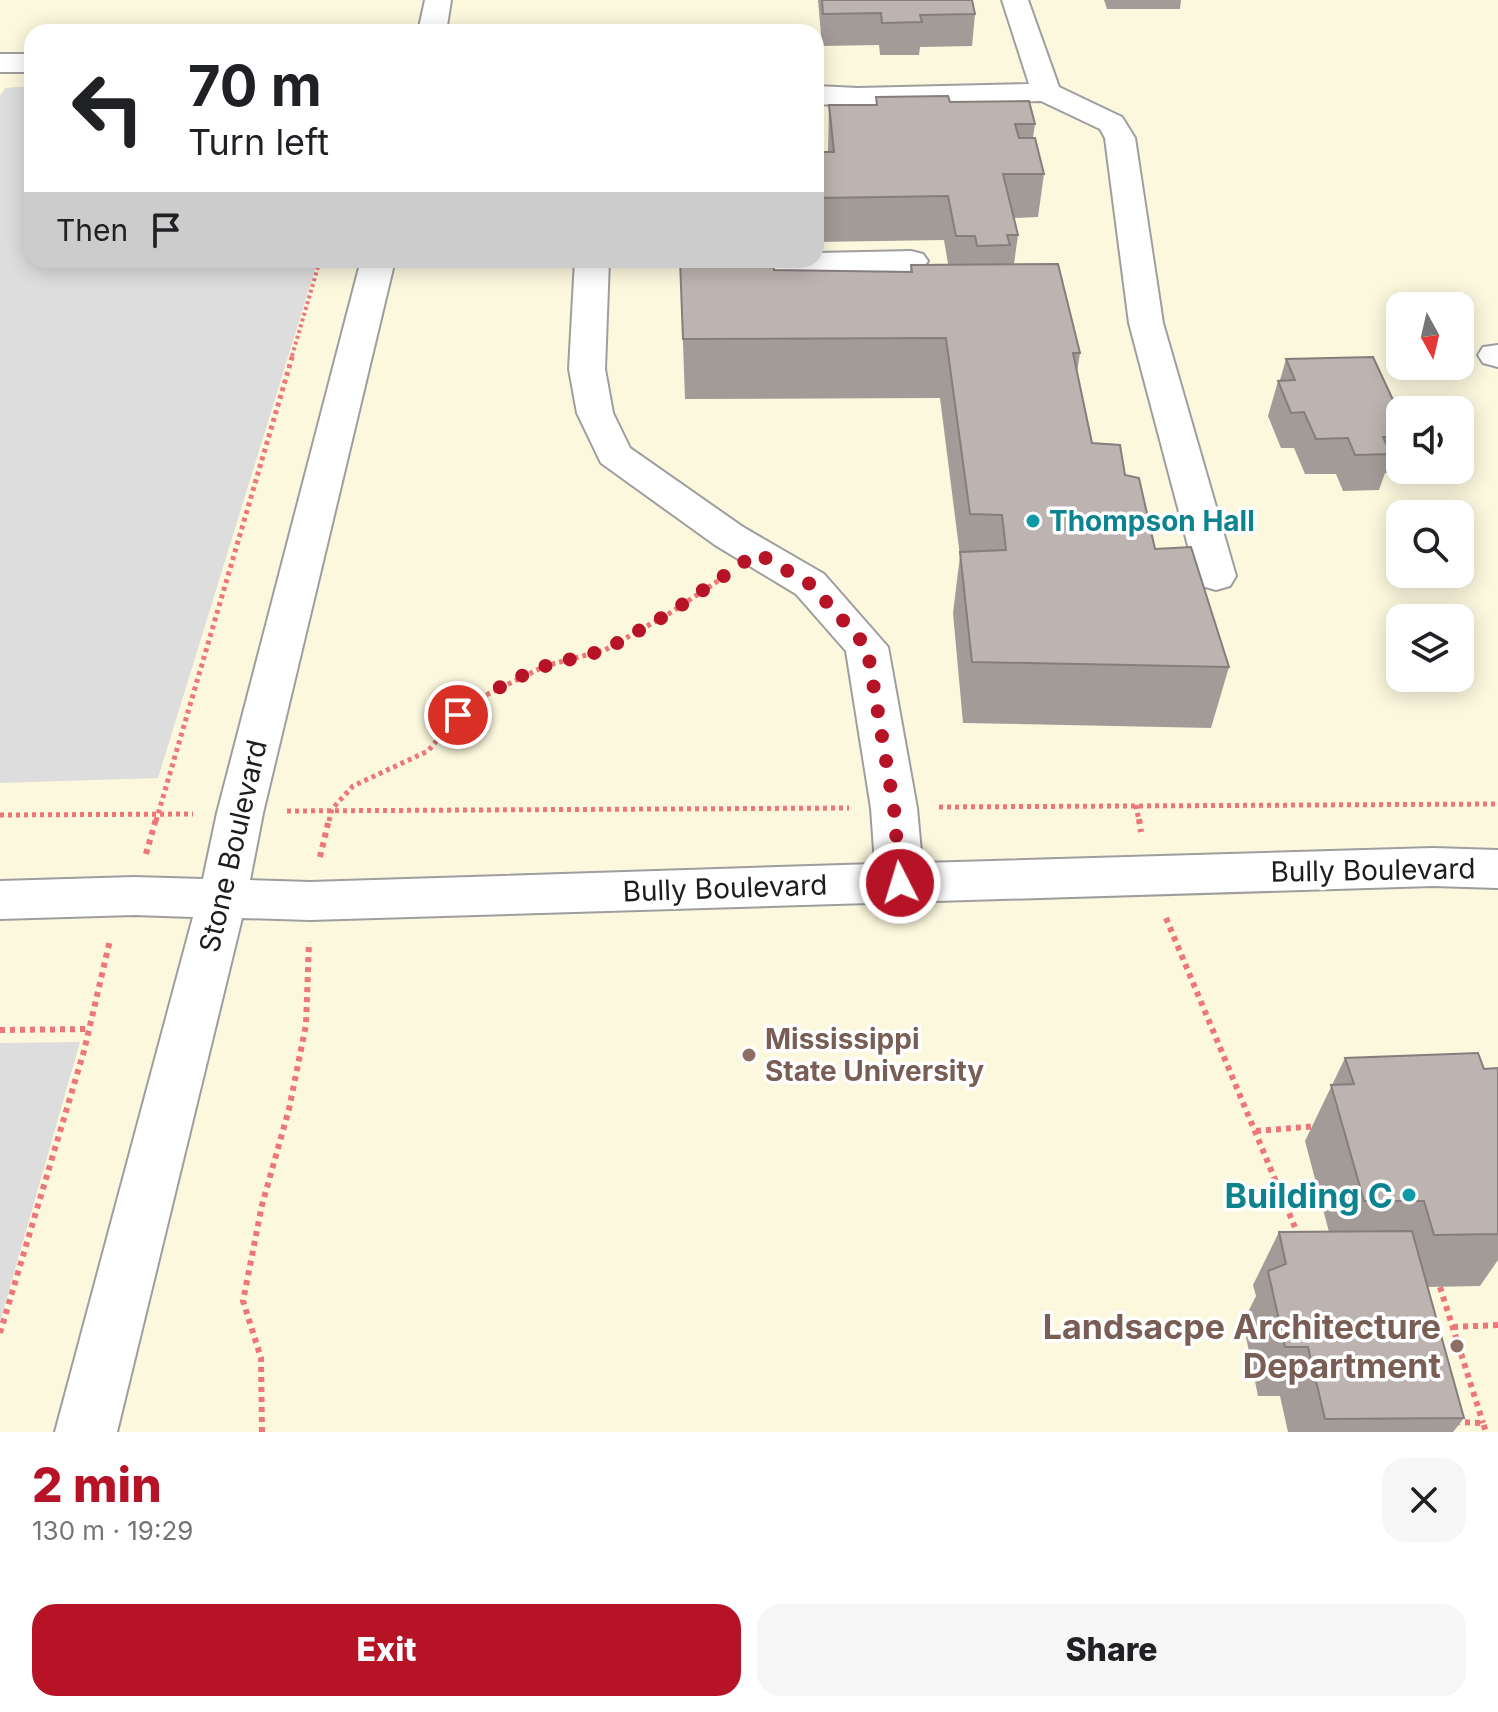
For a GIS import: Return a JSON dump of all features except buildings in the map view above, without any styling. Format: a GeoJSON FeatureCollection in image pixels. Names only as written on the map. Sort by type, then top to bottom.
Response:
{"type":"FeatureCollection","features":[{"type":"Feature","properties":{"kind":"street"},"geometry":{"type":"LineString","coordinates":[[434,24],[438,0]]}},
{"type":"Feature","properties":{"kind":"street"},"geometry":{"type":"LineString","coordinates":[[1015,0],[1046,92]]}},
{"type":"Feature","properties":{"kind":"street"},"geometry":{"type":"LineString","coordinates":[[0,63],[24,63]]}},
{"type":"Feature","properties":{"kind":"street"},"geometry":{"type":"LineString","coordinates":[[824,95],[1046,92],[1111,123],[1120,138],[1146,323],[1216,576]]}},
{"type":"Feature","properties":{"kind":"street"},"geometry":{"type":"LineString","coordinates":[[824,263],[911,261]]}},
{"type":"Feature","properties":{"kind":"street","name":"Stone Boulevard"},"geometry":{"type":"LineString","coordinates":[[86,1432],[222,900],[240,813],[376,268]]}},
{"type":"Feature","properties":{"kind":"street"},"geometry":{"type":"LineString","coordinates":[[592,268],[587,369],[595,413],[614,455],[757,553],[810,584],[867,647],[894,808],[900,883]]}},
{"type":"Feature","properties":{"kind":"street","name":"Bully Boulevard"},"geometry":{"type":"LineString","coordinates":[[0,900],[134,896],[310,901],[1433,867],[1498,869]]}},
{"type":"Feature","properties":{"kind":"path"},"geometry":{"type":"LineString","coordinates":[[0,1333],[90,1029],[108,944],[134,896],[318,268]]}},
{"type":"Feature","properties":{"kind":"path"},"geometry":{"type":"LineString","coordinates":[[262,1432],[261,1358],[243,1301],[262,1205],[289,1109],[306,1025],[310,901],[332,809],[353,786],[428,751],[458,715],[480,698],[545,666],[605,650],[670,613],[757,553]]}},
{"type":"Feature","properties":{"kind":"path"},"geometry":{"type":"LineString","coordinates":[[0,815],[157,815],[332,809],[1498,804]]}},
{"type":"Feature","properties":{"kind":"path"},"geometry":{"type":"LineString","coordinates":[[1136,805],[1149,875],[1301,1243]]}},
{"type":"Feature","properties":{"kind":"path"},"geometry":{"type":"LineString","coordinates":[[0,1030],[90,1029]]}},
{"type":"Feature","properties":{"kind":"path"},"geometry":{"type":"LineString","coordinates":[[1256,1131],[1322,1126]]}},
{"type":"Feature","properties":{"kind":"path"},"geometry":{"type":"LineString","coordinates":[[1440,1287],[1486,1432]]}},
{"type":"Feature","properties":{"kind":"path"},"geometry":{"type":"LineString","coordinates":[[1453,1327],[1498,1325]]}},
{"type":"Feature","properties":{"kind":"path"},"geometry":{"type":"LineString","coordinates":[[1452,1422],[1483,1423]]}},
{"type":"Feature","properties":{"kind":"shaded area","name":"Mississippi State University"},"geometry":{"type":"Polygon","coordinates":[[[0,0],[1498,0],[1498,1432],[0,1432],[0,0]]]}},
{"type":"Feature","properties":{"kind":"shaded area"},"geometry":{"type":"Polygon","coordinates":[[[24,87],[24,268],[316,268],[158,778],[0,783],[0,96],[5,88],[24,87]]]}},
{"type":"Feature","properties":{"kind":"shaded area"},"geometry":{"type":"Polygon","coordinates":[[[80,1042],[0,1322],[0,1043],[80,1042]]]}},
{"type":"Feature","properties":{"kind":"place","name":"Thompson Hall"},"geometry":{"type":"Point","coordinates":[1033,521]}},
{"type":"Feature","properties":{"kind":"place","name":"Mississippi State University"},"geometry":{"type":"Point","coordinates":[749,1055]}},
{"type":"Feature","properties":{"kind":"place","name":"Building C"},"geometry":{"type":"Point","coordinates":[1409,1195]}},
{"type":"Feature","properties":{"kind":"place","name":"Landsacpe Architecture Department"},"geometry":{"type":"Point","coordinates":[1457,1346]}},
{"type":"Feature","properties":{"kind":"route"},"geometry":{"type":"LineString","coordinates":[[458,715],[480,698],[519,677],[545,666],[605,650],[670,613],[757,553],[810,584],[867,647],[894,808],[900,883]]}}]}
